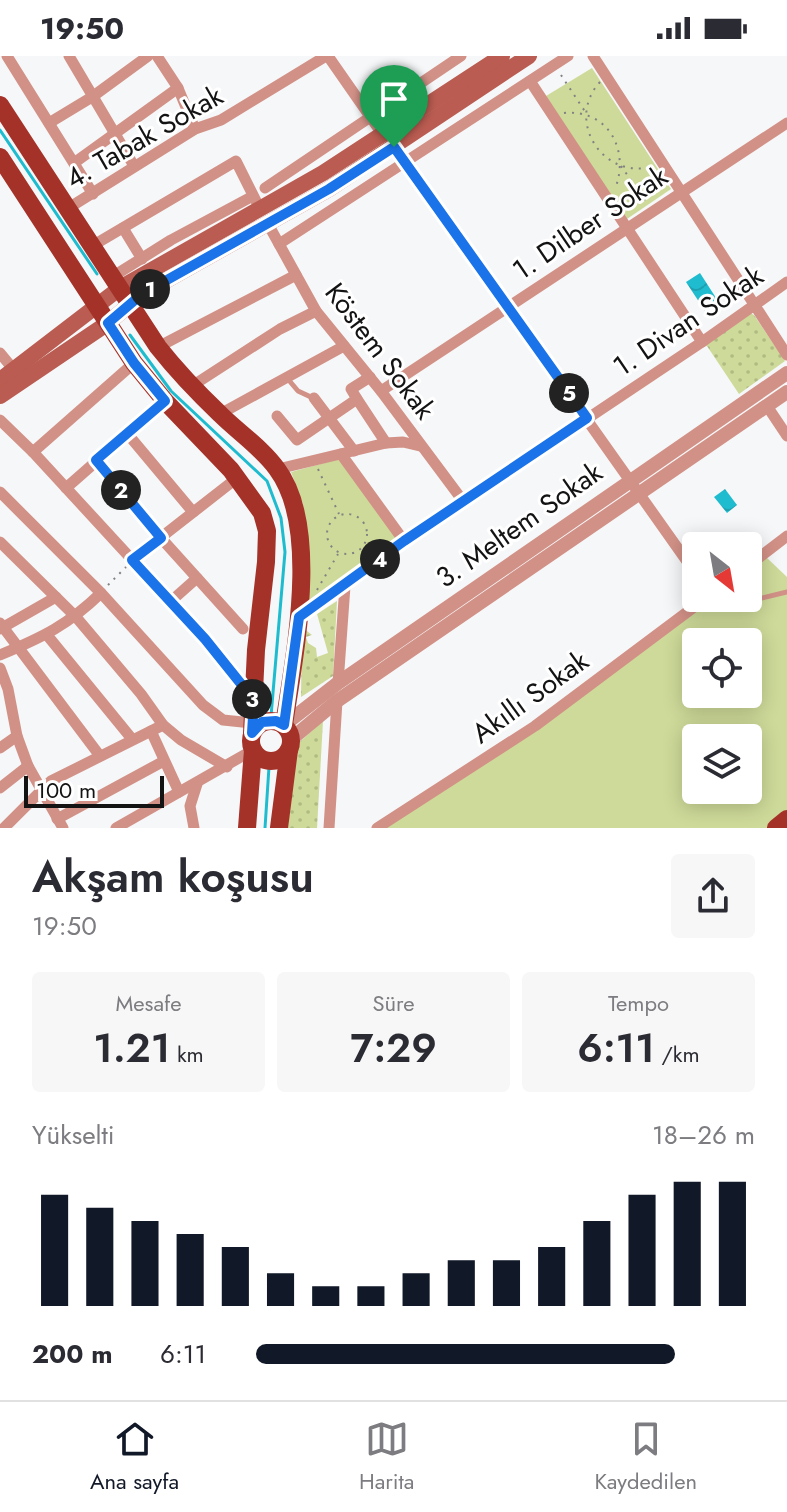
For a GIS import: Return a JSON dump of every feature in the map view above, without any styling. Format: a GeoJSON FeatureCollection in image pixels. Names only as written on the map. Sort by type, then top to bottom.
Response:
{"type":"FeatureCollection","features":[{"type":"Feature","properties":{"kind":"main road"},"geometry":{"type":"LineString","coordinates":[[388,141],[502,56]]}},
{"type":"Feature","properties":{"kind":"main road"},"geometry":{"type":"LineString","coordinates":[[7,375],[97,306],[116,282],[261,210],[388,141],[529,56]]}},
{"type":"Feature","properties":{"kind":"main road"},"geometry":{"type":"LineString","coordinates":[[0,105],[158,347],[192,386],[278,469],[294,504],[299,543],[299,617],[284,725]]}},
{"type":"Feature","properties":{"kind":"main road"},"geometry":{"type":"LineString","coordinates":[[3,169],[134,363],[237,478],[262,513],[267,531],[266,562],[247,828]]}},
{"type":"Feature","properties":{"kind":"main road"},"geometry":{"type":"LineString","coordinates":[[0,396],[108,323],[142,294],[184,269],[261,210]]}},
{"type":"Feature","properties":{"kind":"main road"},"geometry":{"type":"LineString","coordinates":[[252,736],[262,722],[276,721],[290,732],[279,828]]}},
{"type":"Feature","properties":{"kind":"main road"},"geometry":{"type":"LineString","coordinates":[[252,736],[258,757],[269,761],[281,758],[290,747]]}},
{"type":"Feature","properties":{"kind":"street"},"geometry":{"type":"LineString","coordinates":[[7,56],[93,194]]}},
{"type":"Feature","properties":{"kind":"street"},"geometry":{"type":"LineString","coordinates":[[69,56],[134,166]]}},
{"type":"Feature","properties":{"kind":"street"},"geometry":{"type":"LineString","coordinates":[[49,123],[92,97],[148,56]]}},
{"type":"Feature","properties":{"kind":"street"},"geometry":{"type":"LineString","coordinates":[[157,56],[178,88],[195,129]]}},
{"type":"Feature","properties":{"kind":"street"},"geometry":{"type":"LineString","coordinates":[[327,56],[682,554]]}},
{"type":"Feature","properties":{"kind":"street","name":"4. Tabak Sokak"},"geometry":{"type":"LineString","coordinates":[[67,209],[195,129],[221,120],[327,56]]}},
{"type":"Feature","properties":{"kind":"street"},"geometry":{"type":"LineString","coordinates":[[265,188],[461,56]]}},
{"type":"Feature","properties":{"kind":"street"},"geometry":{"type":"LineString","coordinates":[[279,244],[568,56]]}},
{"type":"Feature","properties":{"kind":"street"},"geometry":{"type":"LineString","coordinates":[[593,56],[787,355]]}},
{"type":"Feature","properties":{"kind":"street"},"geometry":{"type":"LineString","coordinates":[[530,81],[702,342]]}},
{"type":"Feature","properties":{"kind":"street"},"geometry":{"type":"LineString","coordinates":[[74,163],[178,88]]}},
{"type":"Feature","properties":{"kind":"street","name":"1. Dilber Sokak"},"geometry":{"type":"LineString","coordinates":[[381,391],[787,123]]}},
{"type":"Feature","properties":{"kind":"street","name":"Köstem Sokak"},"geometry":{"type":"LineString","coordinates":[[123,228],[236,161],[316,311],[381,391],[463,501]]}},
{"type":"Feature","properties":{"kind":"street"},"geometry":{"type":"LineString","coordinates":[[116,282],[142,259],[261,210]]}},
{"type":"Feature","properties":{"kind":"street"},"geometry":{"type":"LineString","coordinates":[[92,246],[123,228],[142,259]]}},
{"type":"Feature","properties":{"kind":"street"},"geometry":{"type":"LineString","coordinates":[[158,347],[296,275]]}},
{"type":"Feature","properties":{"kind":"street","name":"1. Divan Sokak"},"geometry":{"type":"LineString","coordinates":[[299,617],[404,541],[787,282]]}},
{"type":"Feature","properties":{"kind":"street"},"geometry":{"type":"LineString","coordinates":[[192,386],[280,329],[316,311]]}},
{"type":"Feature","properties":{"kind":"street"},"geometry":{"type":"LineString","coordinates":[[220,414],[344,346]]}},
{"type":"Feature","properties":{"kind":"street"},"geometry":{"type":"LineString","coordinates":[[0,353],[7,375]]}},
{"type":"Feature","properties":{"kind":"street"},"geometry":{"type":"LineString","coordinates":[[33,452],[134,363]]}},
{"type":"Feature","properties":{"kind":"street","name":"3. Meltem Sokak"},"geometry":{"type":"LineString","coordinates":[[284,725],[338,683],[787,373]]}},
{"type":"Feature","properties":{"kind":"street"},"geometry":{"type":"LineString","coordinates":[[370,377],[351,389],[386,443]]}},
{"type":"Feature","properties":{"kind":"street","name":"3. Meltem Sokak"},"geometry":{"type":"LineString","coordinates":[[290,747],[295,736],[337,701],[787,392]]}},
{"type":"Feature","properties":{"kind":"street"},"geometry":{"type":"LineString","coordinates":[[314,398],[354,451]]}},
{"type":"Feature","properties":{"kind":"street"},"geometry":{"type":"LineString","coordinates":[[277,416],[297,440],[357,399]]}},
{"type":"Feature","properties":{"kind":"street"},"geometry":{"type":"LineString","coordinates":[[66,488],[126,432],[165,401]]}},
{"type":"Feature","properties":{"kind":"street"},"geometry":{"type":"LineString","coordinates":[[767,406],[787,436]]}},
{"type":"Feature","properties":{"kind":"street"},"geometry":{"type":"LineString","coordinates":[[0,420],[205,639],[254,700]]}},
{"type":"Feature","properties":{"kind":"street"},"geometry":{"type":"LineString","coordinates":[[126,432],[193,512]]}},
{"type":"Feature","properties":{"kind":"street"},"geometry":{"type":"LineString","coordinates":[[278,469],[386,443],[403,442],[420,446]]}},
{"type":"Feature","properties":{"kind":"street"},"geometry":{"type":"LineString","coordinates":[[341,454],[404,541]]}},
{"type":"Feature","properties":{"kind":"street"},"geometry":{"type":"LineString","coordinates":[[96,460],[243,629]]}},
{"type":"Feature","properties":{"kind":"street"},"geometry":{"type":"LineString","coordinates":[[132,560],[237,478]]}},
{"type":"Feature","properties":{"kind":"street"},"geometry":{"type":"LineString","coordinates":[[0,492],[101,593],[203,705],[252,736],[227,767],[116,828]]}},
{"type":"Feature","properties":{"kind":"street"},"geometry":{"type":"LineString","coordinates":[[762,555],[787,536]]}},
{"type":"Feature","properties":{"kind":"street"},"geometry":{"type":"LineString","coordinates":[[0,542],[76,617],[163,725],[181,740],[227,767]]}},
{"type":"Feature","properties":{"kind":"street"},"geometry":{"type":"LineString","coordinates":[[170,602],[197,578]]}},
{"type":"Feature","properties":{"kind":"street"},"geometry":{"type":"LineString","coordinates":[[338,683],[345,586]]}},
{"type":"Feature","properties":{"kind":"street"},"geometry":{"type":"LineString","coordinates":[[0,655],[47,635],[76,617],[101,593]]}},
{"type":"Feature","properties":{"kind":"street"},"geometry":{"type":"LineString","coordinates":[[56,597],[1,627],[100,756]]}},
{"type":"Feature","properties":{"kind":"street","name":"Akıllı Sokak"},"geometry":{"type":"LineString","coordinates":[[377,828],[535,726],[687,612]]}},
{"type":"Feature","properties":{"kind":"street"},"geometry":{"type":"LineString","coordinates":[[47,635],[132,739]]}},
{"type":"Feature","properties":{"kind":"street"},"geometry":{"type":"LineString","coordinates":[[0,668],[28,766],[60,824],[164,761]]}},
{"type":"Feature","properties":{"kind":"street"},"geometry":{"type":"LineString","coordinates":[[329,828],[337,701]]}},
{"type":"Feature","properties":{"kind":"street"},"geometry":{"type":"LineString","coordinates":[[0,711],[11,703]]}},
{"type":"Feature","properties":{"kind":"street"},"geometry":{"type":"LineString","coordinates":[[4,828],[51,781],[163,725]]}},
{"type":"Feature","properties":{"kind":"street"},"geometry":{"type":"LineString","coordinates":[[151,731],[179,792]]}},
{"type":"Feature","properties":{"kind":"street"},"geometry":{"type":"LineString","coordinates":[[0,748],[17,736]]}},
{"type":"Feature","properties":{"kind":"street"},"geometry":{"type":"LineString","coordinates":[[0,788],[28,766]]}},
{"type":"Feature","properties":{"kind":"street"},"geometry":{"type":"LineString","coordinates":[[194,828],[190,806],[197,784]]}},
{"type":"Feature","properties":{"kind":"street"},"geometry":{"type":"LineString","coordinates":[[136,815],[143,828]]}},
{"type":"Feature","properties":{"kind":"lane"},"geometry":{"type":"LineString","coordinates":[[286,378],[298,391],[314,398]]}},
{"type":"Feature","properties":{"kind":"lane"},"geometry":{"type":"LineString","coordinates":[[762,598],[787,592]]}},
{"type":"Feature","properties":{"kind":"path"},"geometry":{"type":"LineString","coordinates":[[554,65],[587,114],[608,127],[615,138],[621,166],[652,210]]}},
{"type":"Feature","properties":{"kind":"path"},"geometry":{"type":"LineString","coordinates":[[606,76],[591,94],[587,114],[589,135],[595,147],[604,157],[621,166],[643,169],[665,164]]}},
{"type":"Feature","properties":{"kind":"path"},"geometry":{"type":"LineString","coordinates":[[552,115],[569,112],[587,114]]}},
{"type":"Feature","properties":{"kind":"path"},"geometry":{"type":"LineString","coordinates":[[606,200],[616,188],[621,166]]}},
{"type":"Feature","properties":{"kind":"path"},"geometry":{"type":"LineString","coordinates":[[314,460],[339,515]]}},
{"type":"Feature","properties":{"kind":"path"},"geometry":{"type":"LineString","coordinates":[[346,513],[359,517],[364,523],[367,537],[354,553],[339,553],[330,547],[326,535],[329,523],[346,513]]}},
{"type":"Feature","properties":{"kind":"path"},"geometry":{"type":"LineString","coordinates":[[314,596],[339,553]]}},
{"type":"Feature","properties":{"kind":"path"},"geometry":{"type":"LineString","coordinates":[[101,593],[132,560]]}},
{"type":"Feature","properties":{"kind":"green space"},"geometry":{"type":"Polygon","coordinates":[[[592,68],[671,189],[624,221],[546,96],[592,68]]]}},
{"type":"Feature","properties":{"kind":"green space"},"geometry":{"type":"Polygon","coordinates":[[[750,313],[785,361],[739,394],[707,346],[703,345],[750,313]]]}},
{"type":"Feature","properties":{"kind":"green space"},"geometry":{"type":"Polygon","coordinates":[[[339,459],[397,539],[306,606],[303,504],[291,472],[339,459]]]}},
{"type":"Feature","properties":{"kind":"green space"},"geometry":{"type":"Polygon","coordinates":[[[766,557],[787,577],[787,813],[768,828],[383,828],[691,612],[762,612],[762,560],[766,557]]]}},
{"type":"Feature","properties":{"kind":"green space"},"geometry":{"type":"Polygon","coordinates":[[[337,601],[333,676],[301,697],[302,627],[312,635],[306,637],[308,643],[316,648],[317,657],[328,653],[317,614],[337,601]]]}},
{"type":"Feature","properties":{"kind":"green space"},"geometry":{"type":"Polygon","coordinates":[[[323,721],[317,828],[288,828],[295,746],[323,721]]]}},
{"type":"Feature","properties":{"kind":"water"},"geometry":{"type":"Polygon","coordinates":[[[700,273],[718,301],[705,311],[686,282],[700,273]]]}},
{"type":"Feature","properties":{"kind":"water"},"geometry":{"type":"Polygon","coordinates":[[[725,489],[737,505],[727,513],[714,497],[725,489]]]}},
{"type":"Feature","properties":{"kind":"waterway"},"geometry":{"type":"LineString","coordinates":[[0,130],[97,274]]}},
{"type":"Feature","properties":{"kind":"waterway"},"geometry":{"type":"LineString","coordinates":[[130,335],[171,391],[267,481],[281,518],[285,552],[271,716]]}},
{"type":"Feature","properties":{"kind":"waterway"},"geometry":{"type":"LineString","coordinates":[[265,828],[269,767]]}},
{"type":"Feature","properties":{"kind":"route"},"geometry":{"type":"LineString","coordinates":[[394,147],[587,418],[404,541],[299,617],[284,725],[269,720],[262,722],[252,733],[254,700],[205,639],[132,560],[161,538],[96,460],[165,401],[134,363],[108,323],[142,294],[329,189],[394,147]]}}]}
